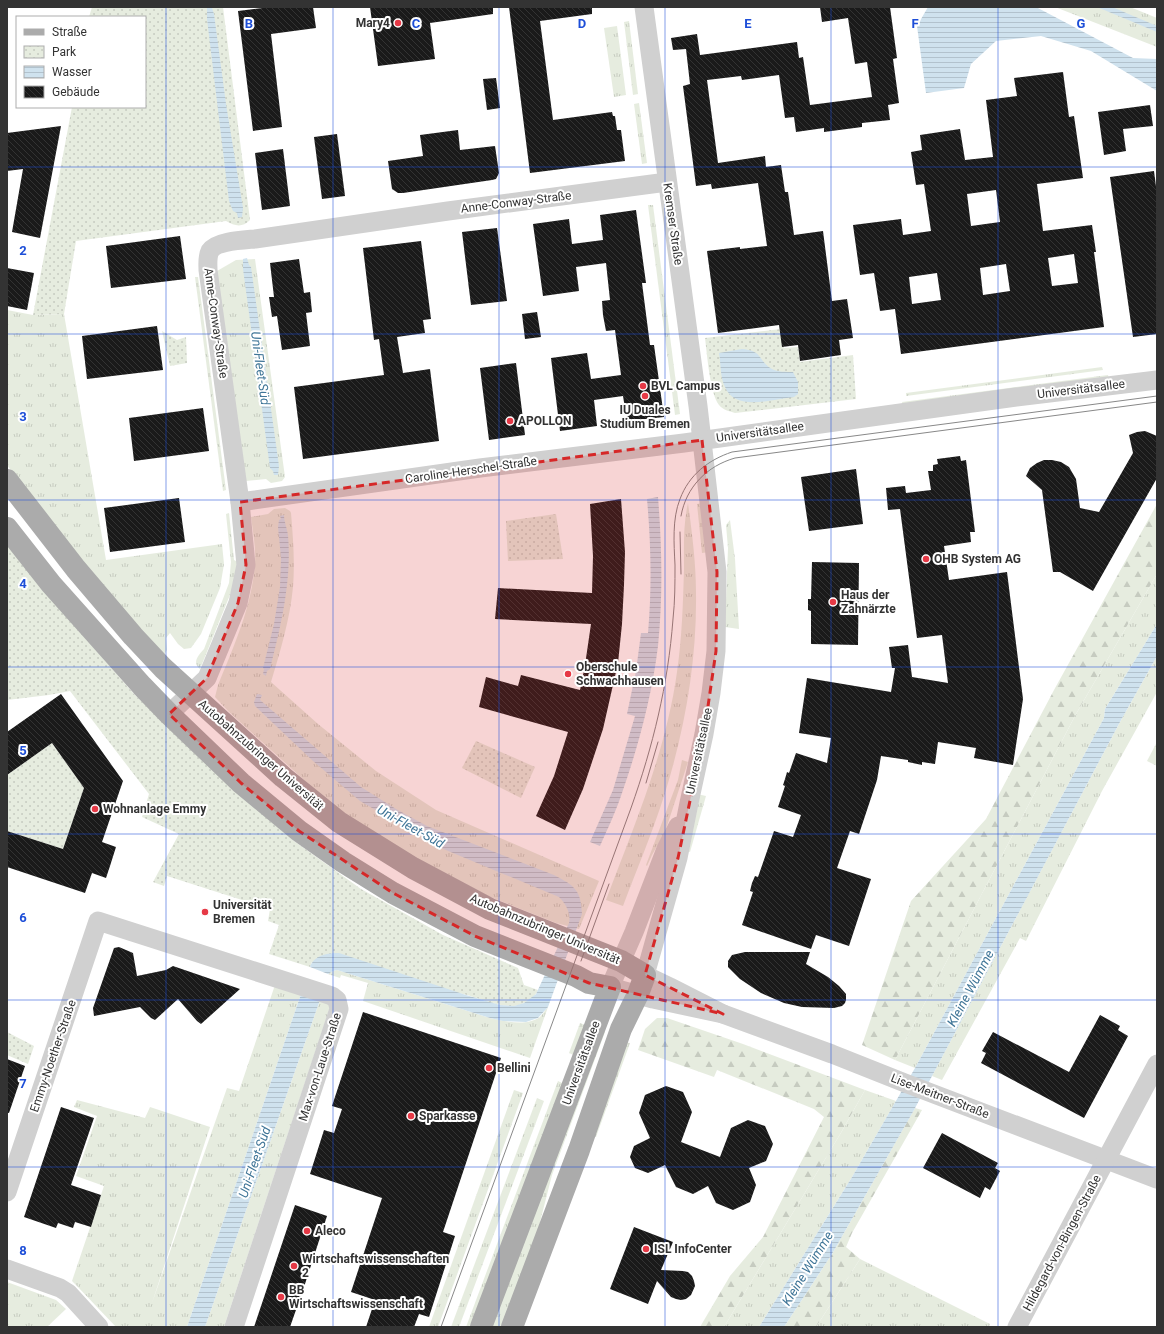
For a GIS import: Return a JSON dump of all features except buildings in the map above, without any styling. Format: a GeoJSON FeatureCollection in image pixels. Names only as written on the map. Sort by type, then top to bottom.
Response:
{"type":"FeatureCollection","features":[{"type":"Feature","properties":{"kind":"main road","name":"Autobahnzubringer Universität"},"geometry":{"type":"LineString","coordinates":[[7,480],[76,569],[128,630],[163,668],[283,777],[339,822],[413,868],[490,909],[621,961],[642,985]]}},
{"type":"Feature","properties":{"kind":"main road"},"geometry":{"type":"LineString","coordinates":[[7,528],[51,584],[142,686],[241,783],[299,831],[343,862],[393,893],[475,936],[556,968],[589,983],[610,987]]}},
{"type":"Feature","properties":{"kind":"main road","name":"Universitätsallee"},"geometry":{"type":"LineString","coordinates":[[512,1327],[580,1150],[622,1028],[642,985]]}},
{"type":"Feature","properties":{"kind":"main road","name":"Universitätsallee"},"geometry":{"type":"LineString","coordinates":[[481,1327],[610,987]]}},
{"type":"Feature","properties":{"kind":"street","name":"Kremser Straße"},"geometry":{"type":"LineString","coordinates":[[644,7],[702,440]]}},
{"type":"Feature","properties":{"kind":"street","name":"Anne-Conway-Straße"},"geometry":{"type":"LineString","coordinates":[[169,714],[206,678],[238,603],[246,565],[240,502],[208,270],[208,259],[213,248],[226,243],[448,211],[667,182]]}},
{"type":"Feature","properties":{"kind":"street","name":"Universitätsallee"},"geometry":{"type":"LineString","coordinates":[[642,985],[678,858],[704,734],[716,651],[717,572],[702,440],[1016,397],[1157,380]]}},
{"type":"Feature","properties":{"kind":"street","name":"Caroline-Herschel-Straße"},"geometry":{"type":"LineString","coordinates":[[240,502],[453,472],[702,440]]}},
{"type":"Feature","properties":{"kind":"street","name":"Universitätsallee"},"geometry":{"type":"LineString","coordinates":[[610,987],[637,926],[666,849],[689,803]]}},
{"type":"Feature","properties":{"kind":"street","name":"Emmy-Noether-Straße"},"geometry":{"type":"LineString","coordinates":[[7,1192],[98,921]]}},
{"type":"Feature","properties":{"kind":"street","name":"Max-von-Laue-Straße"},"geometry":{"type":"LineString","coordinates":[[98,921],[285,980],[332,996],[337,1000],[339,1009],[234,1327]]}},
{"type":"Feature","properties":{"kind":"street"},"geometry":{"type":"LineString","coordinates":[[610,987],[642,985]]}},
{"type":"Feature","properties":{"kind":"street","name":"Lise-Meitner-Straße"},"geometry":{"type":"LineString","coordinates":[[642,985],[670,987],[723,1014],[832,1054],[1157,1179]]}},
{"type":"Feature","properties":{"kind":"street","name":"Hildegard-von-Bingen-Straße"},"geometry":{"type":"LineString","coordinates":[[1017,1327],[1157,1064]]}},
{"type":"Feature","properties":{"kind":"street"},"geometry":{"type":"LineString","coordinates":[[7,1269],[60,1288],[68,1293],[98,1327]]}},
{"type":"Feature","properties":{"kind":"highlighted area"},"geometry":{"type":"Polygon","coordinates":[[[702,440],[717,572],[716,651],[704,734],[678,858],[645,975],[723,1014],[589,983],[475,936],[393,893],[299,831],[241,783],[169,714],[207,678],[238,603],[246,565],[240,502],[702,440]]]}},
{"type":"Feature","properties":{"kind":"green space"},"geometry":{"type":"Polygon","coordinates":[[[92,7],[223,7],[250,220],[241,225],[235,225],[226,221],[76,241],[64,314],[33,315],[72,108],[146,108],[146,16],[89,16],[92,7]]]}},
{"type":"Feature","properties":{"kind":"green space"},"geometry":{"type":"Polygon","coordinates":[[[1055,7],[1130,7],[1157,18],[1157,47],[1055,7]]]}},
{"type":"Feature","properties":{"kind":"green space"},"geometry":{"type":"Polygon","coordinates":[[[629,21],[638,94],[633,95],[624,22],[629,21]]]}},
{"type":"Feature","properties":{"kind":"green space"},"geometry":{"type":"Polygon","coordinates":[[[617,26],[626,95],[614,97],[604,28],[617,26]]]}},
{"type":"Feature","properties":{"kind":"green space"},"geometry":{"type":"Polygon","coordinates":[[[639,103],[647,163],[642,164],[634,104],[639,103]]]}},
{"type":"Feature","properties":{"kind":"green space"},"geometry":{"type":"Polygon","coordinates":[[[648,205],[653,205],[680,414],[675,415],[648,205]]]}},
{"type":"Feature","properties":{"kind":"green space"},"geometry":{"type":"Polygon","coordinates":[[[255,259],[285,477],[282,481],[271,483],[266,479],[246,481],[217,271],[236,260],[255,259]]]}},
{"type":"Feature","properties":{"kind":"green space"},"geometry":{"type":"Polygon","coordinates":[[[195,277],[198,277],[226,490],[223,491],[195,277]]]}},
{"type":"Feature","properties":{"kind":"green space"},"geometry":{"type":"Polygon","coordinates":[[[7,310],[33,315],[64,314],[106,560],[222,544],[224,564],[220,588],[201,634],[191,648],[184,649],[178,644],[170,633],[166,638],[167,650],[163,657],[95,579],[7,465],[7,310]]]}},
{"type":"Feature","properties":{"kind":"green space"},"geometry":{"type":"Polygon","coordinates":[[[781,329],[784,348],[798,347],[800,362],[853,355],[856,399],[735,413],[721,407],[713,392],[705,338],[781,329]]]}},
{"type":"Feature","properties":{"kind":"green space"},"geometry":{"type":"Polygon","coordinates":[[[162,331],[177,340],[186,337],[187,363],[170,366],[162,331]]]}},
{"type":"Feature","properties":{"kind":"green space"},"geometry":{"type":"Polygon","coordinates":[[[1102,367],[1103,370],[906,396],[906,393],[1102,367]]]}},
{"type":"Feature","properties":{"kind":"green space"},"geometry":{"type":"Polygon","coordinates":[[[1108,375],[1109,379],[903,406],[902,402],[1108,375]]]}},
{"type":"Feature","properties":{"kind":"green space"},"geometry":{"type":"Polygon","coordinates":[[[688,503],[695,559],[696,618],[692,669],[684,719],[665,793],[623,906],[606,900],[648,788],[672,702],[679,659],[684,582],[684,544],[686,511],[688,503]]]}},
{"type":"Feature","properties":{"kind":"green space"},"geometry":{"type":"Polygon","coordinates":[[[702,503],[709,552],[702,553],[697,504],[702,503]]]}},
{"type":"Feature","properties":{"kind":"green space"},"geometry":{"type":"Polygon","coordinates":[[[1157,504],[1157,574],[1076,714],[895,1060],[862,1045],[911,901],[986,819],[1054,690],[1157,504]]]}},
{"type":"Feature","properties":{"kind":"green space"},"geometry":{"type":"Polygon","coordinates":[[[285,508],[291,513],[294,578],[292,599],[287,623],[271,682],[318,724],[376,771],[436,810],[599,881],[579,929],[556,923],[488,896],[380,839],[324,798],[229,712],[215,697],[218,685],[241,626],[250,595],[255,563],[251,517],[268,514],[274,509],[285,508]]]}},
{"type":"Feature","properties":{"kind":"green space"},"geometry":{"type":"Polygon","coordinates":[[[229,513],[234,560],[238,562],[234,585],[200,669],[196,664],[196,661],[204,649],[229,583],[231,562],[226,514],[229,513]]]}},
{"type":"Feature","properties":{"kind":"green space"},"geometry":{"type":"Polygon","coordinates":[[[556,514],[563,559],[508,561],[506,521],[556,514]]]}},
{"type":"Feature","properties":{"kind":"green space"},"geometry":{"type":"Polygon","coordinates":[[[730,520],[735,559],[739,629],[725,627],[728,548],[726,525],[730,520]]]}},
{"type":"Feature","properties":{"kind":"green space"},"geometry":{"type":"Polygon","coordinates":[[[7,544],[67,617],[134,694],[248,802],[294,841],[361,889],[443,935],[518,968],[524,985],[538,990],[534,996],[524,1003],[514,1006],[507,1006],[463,994],[312,962],[310,967],[269,954],[279,925],[268,921],[270,909],[167,876],[164,886],[153,882],[179,834],[142,817],[149,794],[70,691],[7,700],[7,544]]]}},
{"type":"Feature","properties":{"kind":"green space"},"geometry":{"type":"Polygon","coordinates":[[[1157,574],[1157,624],[1105,709],[1104,718],[915,1068],[895,1060],[1076,714],[1157,574]]]}},
{"type":"Feature","properties":{"kind":"green space"},"geometry":{"type":"Polygon","coordinates":[[[1157,656],[1157,692],[1102,791],[1026,941],[1020,938],[942,1080],[932,1076],[1120,722],[1157,656]]]}},
{"type":"Feature","properties":{"kind":"green space"},"geometry":{"type":"Polygon","coordinates":[[[476,741],[535,767],[521,798],[462,768],[476,741]]]}},
{"type":"Feature","properties":{"kind":"green space"},"geometry":{"type":"Polygon","coordinates":[[[1157,742],[1157,766],[1147,761],[1157,742]]]}},
{"type":"Feature","properties":{"kind":"green space"},"geometry":{"type":"Polygon","coordinates":[[[52,743],[84,788],[63,849],[7,831],[7,775],[52,743]]]}},
{"type":"Feature","properties":{"kind":"green space"},"geometry":{"type":"Polygon","coordinates":[[[682,760],[688,762],[665,832],[647,866],[646,865],[678,780],[682,760]]]}},
{"type":"Feature","properties":{"kind":"green space"},"geometry":{"type":"Polygon","coordinates":[[[697,794],[706,796],[690,852],[684,850],[697,794]]]}},
{"type":"Feature","properties":{"kind":"green space"},"geometry":{"type":"Polygon","coordinates":[[[337,970],[502,1021],[522,1023],[528,1022],[540,1017],[548,1007],[530,1058],[363,1001],[368,983],[341,975],[340,978],[328,974],[337,970]]]}},
{"type":"Feature","properties":{"kind":"green space"},"geometry":{"type":"Polygon","coordinates":[[[275,985],[301,994],[187,1327],[116,1327],[72,1281],[104,1186],[76,1176],[97,1116],[74,1107],[77,1100],[145,1118],[150,1107],[210,1127],[152,1303],[227,1088],[239,1091],[275,985]]]}},
{"type":"Feature","properties":{"kind":"green space"},"geometry":{"type":"Polygon","coordinates":[[[320,1000],[331,1004],[224,1327],[205,1327],[320,1000]]]}},
{"type":"Feature","properties":{"kind":"green space"},"geometry":{"type":"Polygon","coordinates":[[[657,1018],[667,1018],[743,1044],[865,1090],[724,1327],[700,1327],[730,1276],[763,1237],[824,1117],[814,1109],[717,1070],[714,1077],[638,1050],[645,1029],[657,1018]]]}},
{"type":"Feature","properties":{"kind":"green space"},"geometry":{"type":"Polygon","coordinates":[[[580,1023],[585,1025],[574,1055],[569,1053],[580,1023]]]}},
{"type":"Feature","properties":{"kind":"green space"},"geometry":{"type":"Polygon","coordinates":[[[600,1030],[605,1032],[552,1175],[538,1230],[502,1327],[488,1327],[600,1030]]]}},
{"type":"Feature","properties":{"kind":"green space"},"geometry":{"type":"Polygon","coordinates":[[[7,1032],[34,1046],[28,1064],[7,1055],[7,1032]]]}},
{"type":"Feature","properties":{"kind":"green space"},"geometry":{"type":"Polygon","coordinates":[[[625,1042],[630,1043],[596,1137],[591,1135],[625,1042]]]}},
{"type":"Feature","properties":{"kind":"green space"},"geometry":{"type":"Polygon","coordinates":[[[558,1081],[564,1084],[482,1303],[469,1327],[466,1327],[558,1081]]]}},
{"type":"Feature","properties":{"kind":"green space"},"geometry":{"type":"Polygon","coordinates":[[[514,1090],[523,1093],[438,1327],[429,1327],[514,1090]]]}},
{"type":"Feature","properties":{"kind":"green space"},"geometry":{"type":"Polygon","coordinates":[[[865,1090],[896,1101],[852,1177],[759,1327],[724,1327],[842,1131],[865,1090]]]}},
{"type":"Feature","properties":{"kind":"green space"},"geometry":{"type":"Polygon","coordinates":[[[537,1098],[544,1101],[459,1327],[451,1327],[537,1098]]]}},
{"type":"Feature","properties":{"kind":"green space"},"geometry":{"type":"Polygon","coordinates":[[[915,1108],[922,1110],[852,1233],[846,1247],[860,1259],[816,1327],[784,1327],[832,1254],[915,1108]]]}},
{"type":"Feature","properties":{"kind":"green space"},"geometry":{"type":"Polygon","coordinates":[[[860,1259],[990,1324],[989,1327],[816,1327],[860,1259]]]}},
{"type":"Feature","properties":{"kind":"green space"},"geometry":{"type":"Polygon","coordinates":[[[7,1282],[56,1300],[66,1309],[47,1327],[7,1327],[7,1282]]]}},
{"type":"Feature","properties":{"kind":"water"},"geometry":{"type":"Polygon","coordinates":[[[928,7],[1036,7],[1133,58],[1157,59],[1157,91],[1091,51],[1041,36],[996,41],[971,64],[964,88],[926,93],[917,26],[928,7]]]}},
{"type":"Feature","properties":{"kind":"water"},"geometry":{"type":"Polygon","coordinates":[[[1097,7],[1112,7],[1157,26],[1157,32],[1097,7]]]}},
{"type":"Feature","properties":{"kind":"water"},"geometry":{"type":"Polygon","coordinates":[[[207,8],[212,8],[214,14],[226,104],[243,208],[242,217],[238,218],[237,213],[233,211],[229,201],[207,19],[207,8]]]}},
{"type":"Feature","properties":{"kind":"water","name":"Uni-Fleet-Süd"},"geometry":{"type":"Polygon","coordinates":[[[247,258],[251,267],[279,466],[278,475],[274,475],[270,468],[243,269],[243,259],[247,258]]]}},
{"type":"Feature","properties":{"kind":"water"},"geometry":{"type":"Polygon","coordinates":[[[742,349],[754,352],[767,366],[774,370],[793,372],[798,382],[798,394],[794,397],[755,402],[746,402],[730,395],[722,379],[719,353],[742,349]]]}},
{"type":"Feature","properties":{"kind":"water"},"geometry":{"type":"Polygon","coordinates":[[[658,497],[661,553],[660,628],[649,701],[629,773],[618,804],[600,846],[590,842],[613,790],[635,716],[627,714],[636,671],[641,633],[648,633],[650,599],[647,499],[658,497]]]}},
{"type":"Feature","properties":{"kind":"water"},"geometry":{"type":"Polygon","coordinates":[[[284,515],[288,535],[289,552],[287,586],[278,636],[270,669],[267,671],[266,676],[263,674],[263,668],[274,624],[280,587],[281,558],[278,527],[279,520],[281,519],[280,516],[284,515]]]}},
{"type":"Feature","properties":{"kind":"water","name":"Kleine Wümme"},"geometry":{"type":"Polygon","coordinates":[[[1157,624],[1157,656],[1120,722],[914,1110],[832,1254],[784,1327],[759,1327],[852,1177],[915,1068],[1104,718],[1105,709],[1157,624]]]}},
{"type":"Feature","properties":{"kind":"water","name":"Uni-Fleet-Süd"},"geometry":{"type":"Polygon","coordinates":[[[257,694],[262,695],[260,700],[361,787],[396,809],[427,826],[554,875],[567,882],[576,890],[580,899],[582,914],[548,1007],[538,1018],[526,1022],[503,1021],[337,970],[328,974],[310,967],[318,957],[326,954],[339,953],[466,995],[500,1005],[514,1006],[524,1003],[536,994],[569,923],[569,912],[559,897],[441,848],[360,801],[313,761],[255,706],[254,702],[257,694]]]}},
{"type":"Feature","properties":{"kind":"water","name":"Uni-Fleet-Süd"},"geometry":{"type":"Polygon","coordinates":[[[301,994],[320,1000],[205,1327],[187,1327],[301,994]]]}},
{"type":"Feature","properties":{"kind":"tram line"},"geometry":{"type":"LineString","coordinates":[[441,1327],[631,808],[646,762],[658,715],[671,644],[675,599],[674,532],[677,507],[684,490],[694,476],[707,464],[732,452],[1157,396]]}},
{"type":"Feature","properties":{"kind":"tram line"},"geometry":{"type":"LineString","coordinates":[[681,516],[688,496],[699,479],[715,466],[735,458],[1157,402]]}},
{"type":"Feature","properties":{"kind":"tram line"},"geometry":{"type":"LineString","coordinates":[[680,532],[681,574]]}},
{"type":"Feature","properties":{"kind":"tram line"},"geometry":{"type":"LineString","coordinates":[[646,783],[658,742]]}},
{"type":"Feature","properties":{"kind":"tram line"},"geometry":{"type":"LineString","coordinates":[[581,961],[609,884]]}},
{"type":"Feature","properties":{"kind":"place","name":"Mary4"},"geometry":{"type":"Point","coordinates":[398,23]}},
{"type":"Feature","properties":{"kind":"place","name":"BVL Campus"},"geometry":{"type":"Point","coordinates":[643,386]}},
{"type":"Feature","properties":{"kind":"place","name":"IU Duales Studium Bremen"},"geometry":{"type":"Point","coordinates":[645,396]}},
{"type":"Feature","properties":{"kind":"place","name":"APOLLON"},"geometry":{"type":"Point","coordinates":[510,421]}},
{"type":"Feature","properties":{"kind":"place","name":"OHB System AG"},"geometry":{"type":"Point","coordinates":[926,559]}},
{"type":"Feature","properties":{"kind":"place","name":"Haus der Zahnärzte"},"geometry":{"type":"Point","coordinates":[833,602]}},
{"type":"Feature","properties":{"kind":"place","name":"Oberschule Schwachhausen"},"geometry":{"type":"Point","coordinates":[568,674]}},
{"type":"Feature","properties":{"kind":"place","name":"Wohnanlage Emmy"},"geometry":{"type":"Point","coordinates":[95,809]}},
{"type":"Feature","properties":{"kind":"place","name":"Universität Bremen"},"geometry":{"type":"Point","coordinates":[205,912]}},
{"type":"Feature","properties":{"kind":"place","name":"Bellini"},"geometry":{"type":"Point","coordinates":[489,1068]}},
{"type":"Feature","properties":{"kind":"place","name":"Sparkasse"},"geometry":{"type":"Point","coordinates":[411,1116]}},
{"type":"Feature","properties":{"kind":"place","name":"Aleco"},"geometry":{"type":"Point","coordinates":[307,1231]}},
{"type":"Feature","properties":{"kind":"place","name":"ISL InfoCenter"},"geometry":{"type":"Point","coordinates":[646,1249]}},
{"type":"Feature","properties":{"kind":"place","name":"Wirtschaftswissenschaften 2"},"geometry":{"type":"Point","coordinates":[294,1266]}},
{"type":"Feature","properties":{"kind":"place","name":"BB Wirtschaftswissenschaft"},"geometry":{"type":"Point","coordinates":[281,1297]}}]}
